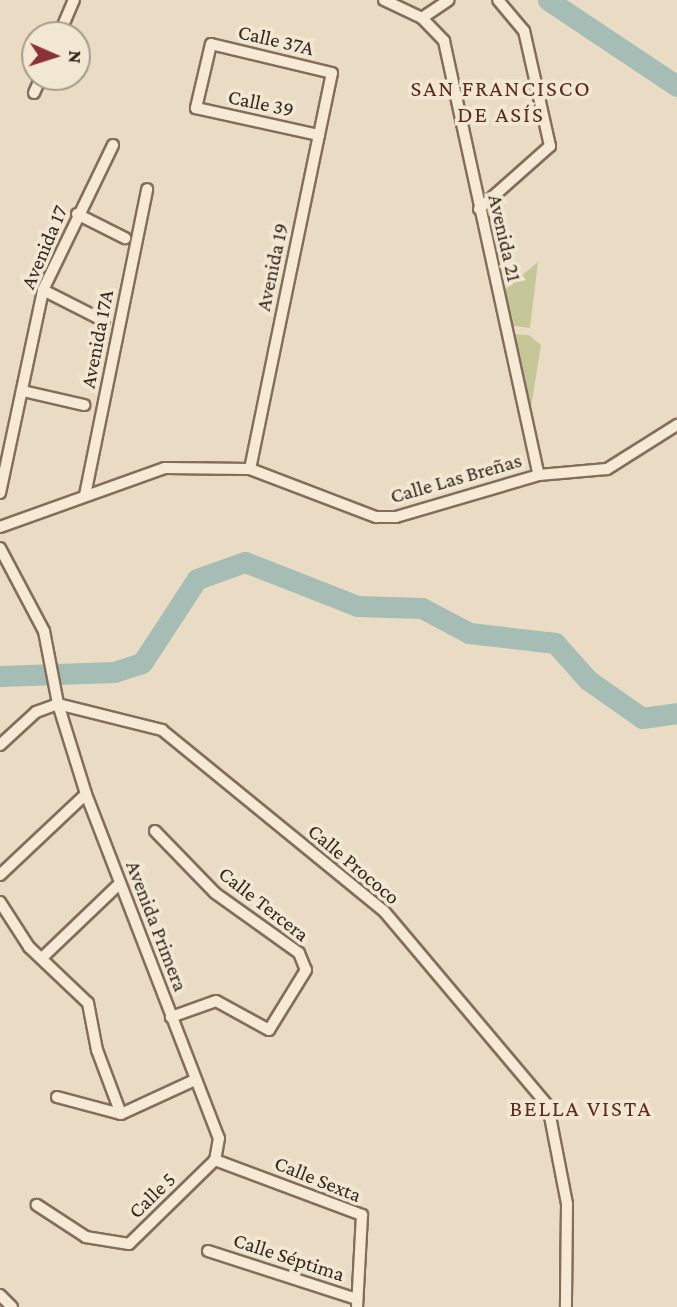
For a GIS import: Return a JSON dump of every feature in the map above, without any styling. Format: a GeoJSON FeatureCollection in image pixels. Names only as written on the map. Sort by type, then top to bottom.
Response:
{"type":"FeatureCollection","features":[{"type":"Feature","properties":{"kind":"street"},"geometry":{"type":"LineString","coordinates":[[65,21],[74,0]]}},
{"type":"Feature","properties":{"kind":"street"},"geometry":{"type":"LineString","coordinates":[[384,0],[422,18],[449,0]]}},
{"type":"Feature","properties":{"kind":"street"},"geometry":{"type":"LineString","coordinates":[[479,209],[546,154],[551,131],[524,30],[498,0]]}},
{"type":"Feature","properties":{"kind":"street","name":"Avenida 21"},"geometry":{"type":"LineString","coordinates":[[422,18],[444,41],[539,475]]}},
{"type":"Feature","properties":{"kind":"street","name":"Calle 37A"},"geometry":{"type":"LineString","coordinates":[[195,108],[211,44],[332,73]]}},
{"type":"Feature","properties":{"kind":"street","name":"Avenida 19"},"geometry":{"type":"LineString","coordinates":[[250,469],[332,73]]}},
{"type":"Feature","properties":{"kind":"street","name":"Calle 39"},"geometry":{"type":"LineString","coordinates":[[195,108],[319,135]]}},
{"type":"Feature","properties":{"kind":"street","name":"Avenida 17"},"geometry":{"type":"LineString","coordinates":[[0,493],[43,290],[77,214],[113,145]]}},
{"type":"Feature","properties":{"kind":"street","name":"Avenida 17A"},"geometry":{"type":"LineString","coordinates":[[85,495],[147,190]]}},
{"type":"Feature","properties":{"kind":"street"},"geometry":{"type":"LineString","coordinates":[[77,214],[125,238]]}},
{"type":"Feature","properties":{"kind":"street"},"geometry":{"type":"LineString","coordinates":[[43,290],[104,321]]}},
{"type":"Feature","properties":{"kind":"street"},"geometry":{"type":"LineString","coordinates":[[23,391],[84,405]]}},
{"type":"Feature","properties":{"kind":"street","name":"Calle Las Breñas"},"geometry":{"type":"LineString","coordinates":[[0,527],[165,468],[250,469],[376,517],[539,475],[607,469],[677,425]]}},
{"type":"Feature","properties":{"kind":"street"},"geometry":{"type":"LineString","coordinates":[[0,548],[44,631],[58,704],[36,712],[0,745]]}},
{"type":"Feature","properties":{"kind":"street","name":"Avenida Primera"},"geometry":{"type":"LineString","coordinates":[[58,704],[86,794],[119,884],[219,1138],[215,1160]]}},
{"type":"Feature","properties":{"kind":"street","name":"Calle Prococo"},"geometry":{"type":"LineString","coordinates":[[58,704],[162,730],[212,765],[384,911],[481,1025],[548,1106],[567,1204],[566,1307]]}},
{"type":"Feature","properties":{"kind":"street"},"geometry":{"type":"LineString","coordinates":[[0,875],[86,794]]}},
{"type":"Feature","properties":{"kind":"street","name":"Calle Tercera"},"geometry":{"type":"LineString","coordinates":[[155,831],[215,893],[299,953],[306,970],[269,1030],[216,1001],[171,1017]]}},
{"type":"Feature","properties":{"kind":"street"},"geometry":{"type":"LineString","coordinates":[[44,957],[119,884]]}},
{"type":"Feature","properties":{"kind":"street"},"geometry":{"type":"LineString","coordinates":[[0,902],[29,947],[44,957],[88,1003],[97,1050],[121,1114]]}},
{"type":"Feature","properties":{"kind":"street"},"geometry":{"type":"LineString","coordinates":[[57,1097],[121,1114],[195,1080]]}},
{"type":"Feature","properties":{"kind":"street","name":"Calle 5"},"geometry":{"type":"LineString","coordinates":[[37,1205],[86,1237],[129,1244],[215,1160]]}},
{"type":"Feature","properties":{"kind":"street","name":"Calle Sexta"},"geometry":{"type":"LineString","coordinates":[[215,1160],[362,1215],[357,1303]]}},
{"type":"Feature","properties":{"kind":"street","name":"Calle Séptima"},"geometry":{"type":"LineString","coordinates":[[208,1251],[357,1303]]}},
{"type":"Feature","properties":{"kind":"street"},"geometry":{"type":"LineString","coordinates":[[0,1295],[12,1307]]}},
{"type":"Feature","properties":{"kind":"green space"},"geometry":{"type":"Polygon","coordinates":[[[538,262],[530,328],[508,325],[501,293],[538,262]]]}},
{"type":"Feature","properties":{"kind":"green space"},"geometry":{"type":"Polygon","coordinates":[[[510,334],[529,335],[541,345],[529,420],[510,334]]]}},
{"type":"Feature","properties":{"kind":"waterway"},"geometry":{"type":"LineString","coordinates":[[548,0],[677,86]]}},
{"type":"Feature","properties":{"kind":"waterway"},"geometry":{"type":"LineString","coordinates":[[0,676],[114,672],[142,663],[197,579],[245,562],[357,606],[422,608],[469,633],[555,643],[588,680],[642,718],[677,713]]}},
{"type":"Feature","properties":{"kind":"district","name":"SAN FRANCISCO DE ASÍS"},"geometry":{"type":"Point","coordinates":[501,101]}},
{"type":"Feature","properties":{"kind":"district","name":"BELLA VISTA"},"geometry":{"type":"Point","coordinates":[581,1108]}}]}
